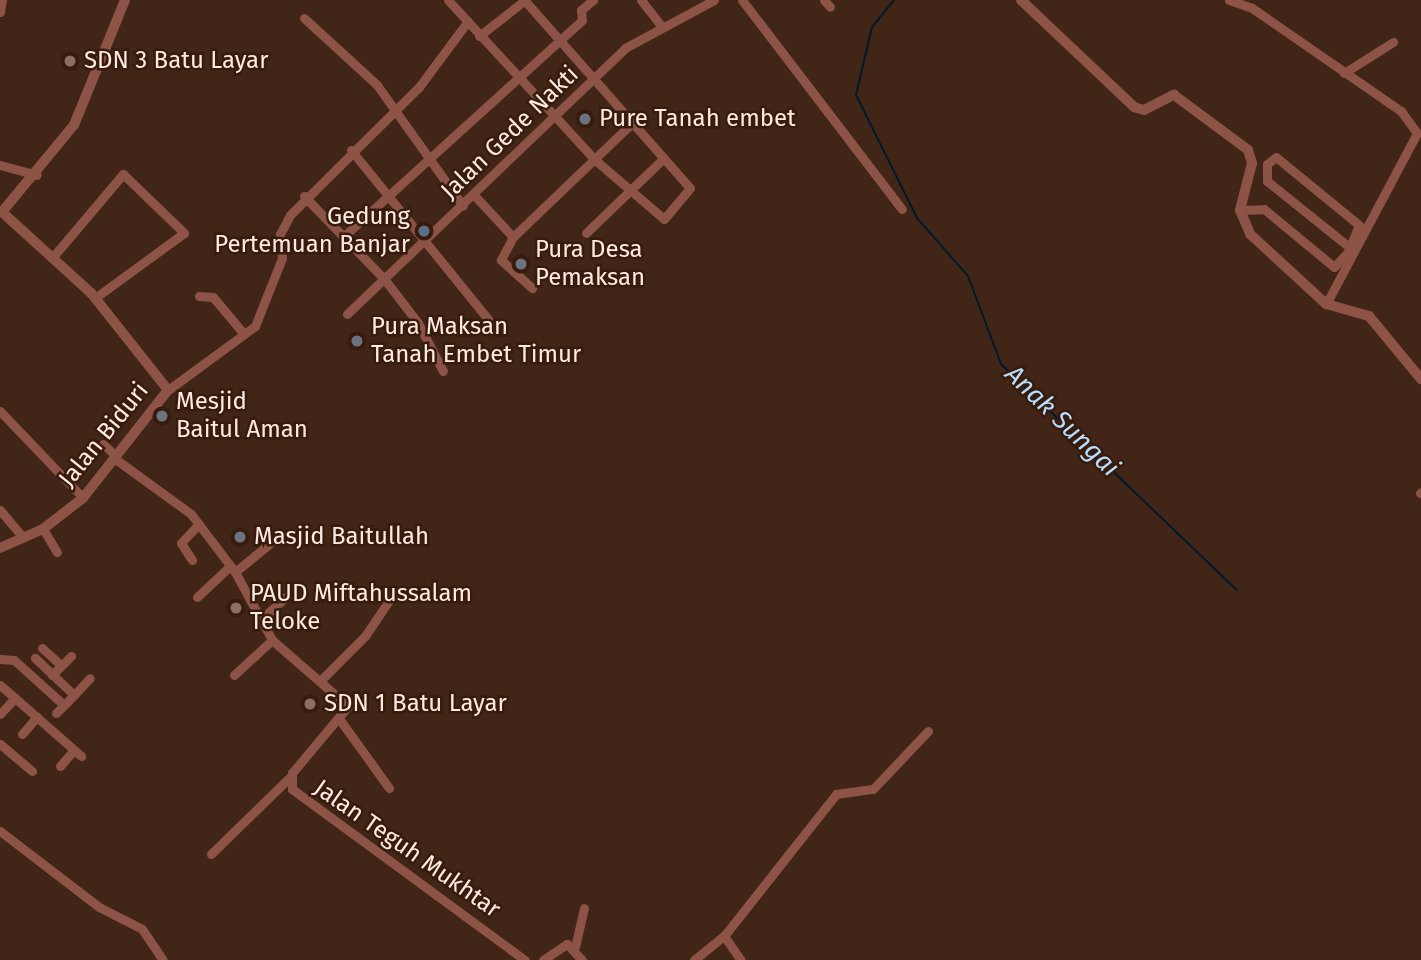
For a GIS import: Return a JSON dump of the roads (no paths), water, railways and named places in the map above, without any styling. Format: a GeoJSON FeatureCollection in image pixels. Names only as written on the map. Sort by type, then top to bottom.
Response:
{"type":"FeatureCollection","features":[{"type":"Feature","properties":{"kind":"street"},"geometry":{"type":"LineString","coordinates":[[0,12],[2,0]]}},
{"type":"Feature","properties":{"kind":"street"},"geometry":{"type":"LineString","coordinates":[[125,0],[75,125],[39,175],[2,212],[95,298],[168,390],[260,319],[282,258],[282,229],[304,196],[397,110],[468,21]]}},
{"type":"Feature","properties":{"kind":"street"},"geometry":{"type":"LineString","coordinates":[[448,0],[468,21],[479,36],[514,76],[649,212],[664,219],[689,196],[690,188],[591,80],[524,0],[479,36]]}},
{"type":"Feature","properties":{"kind":"street"},"geometry":{"type":"LineString","coordinates":[[344,236],[514,76],[558,39],[593,0]]}},
{"type":"Feature","properties":{"kind":"street"},"geometry":{"type":"LineString","coordinates":[[641,0],[660,24]]}},
{"type":"Feature","properties":{"kind":"street","name":"Jalan Gede Nakti"},"geometry":{"type":"LineString","coordinates":[[346,314],[463,206],[591,80],[660,24],[714,0]]}},
{"type":"Feature","properties":{"kind":"street"},"geometry":{"type":"LineString","coordinates":[[742,0],[902,209]]}},
{"type":"Feature","properties":{"kind":"street"},"geometry":{"type":"LineString","coordinates":[[1021,0],[1134,107],[1144,110],[1160,96],[1174,95],[1248,150],[1252,166],[1240,210],[1250,234],[1326,304],[1369,316],[1421,379]]}},
{"type":"Feature","properties":{"kind":"street"},"geometry":{"type":"LineString","coordinates":[[1229,0],[1252,8],[1405,114],[1418,139],[1326,304]]}},
{"type":"Feature","properties":{"kind":"street"},"geometry":{"type":"LineString","coordinates":[[304,18],[397,110],[463,206]]}},
{"type":"Feature","properties":{"kind":"street"},"geometry":{"type":"LineString","coordinates":[[1344,73],[1393,41]]}},
{"type":"Feature","properties":{"kind":"street"},"geometry":{"type":"LineString","coordinates":[[532,288],[501,260],[513,237],[631,124]]}},
{"type":"Feature","properties":{"kind":"street"},"geometry":{"type":"LineString","coordinates":[[351,150],[488,319]]}},
{"type":"Feature","properties":{"kind":"street"},"geometry":{"type":"LineString","coordinates":[[1240,210],[1264,208],[1334,267],[1349,247],[1359,225],[1276,157],[1267,164],[1267,181],[1349,247]]}},
{"type":"Feature","properties":{"kind":"street"},"geometry":{"type":"LineString","coordinates":[[586,233],[664,158]]}},
{"type":"Feature","properties":{"kind":"street"},"geometry":{"type":"LineString","coordinates":[[0,165],[39,175]]}},
{"type":"Feature","properties":{"kind":"street"},"geometry":{"type":"LineString","coordinates":[[52,258],[123,174],[184,233],[95,298]]}},
{"type":"Feature","properties":{"kind":"street"},"geometry":{"type":"LineString","coordinates":[[474,195],[513,237]]}},
{"type":"Feature","properties":{"kind":"street"},"geometry":{"type":"LineString","coordinates":[[304,196],[385,280],[418,323],[443,371]]}},
{"type":"Feature","properties":{"kind":"street"},"geometry":{"type":"LineString","coordinates":[[199,296],[213,297],[244,334]]}},
{"type":"Feature","properties":{"kind":"street","name":"Jalan Biduri"},"geometry":{"type":"LineString","coordinates":[[0,548],[43,528],[83,498],[168,390]]}},
{"type":"Feature","properties":{"kind":"street"},"geometry":{"type":"LineString","coordinates":[[0,411],[83,498]]}},
{"type":"Feature","properties":{"kind":"street"},"geometry":{"type":"LineString","coordinates":[[103,444],[115,457],[199,524],[233,569],[272,640],[348,706],[340,720],[389,788]]}},
{"type":"Feature","properties":{"kind":"street"},"geometry":{"type":"LineString","coordinates":[[0,510],[23,537]]}},
{"type":"Feature","properties":{"kind":"street"},"geometry":{"type":"LineString","coordinates":[[192,560],[181,543],[199,524]]}},
{"type":"Feature","properties":{"kind":"street"},"geometry":{"type":"LineString","coordinates":[[43,528],[57,552]]}},
{"type":"Feature","properties":{"kind":"street"},"geometry":{"type":"LineString","coordinates":[[197,597],[274,540]]}},
{"type":"Feature","properties":{"kind":"street"},"geometry":{"type":"LineString","coordinates":[[261,619],[293,591]]}},
{"type":"Feature","properties":{"kind":"street"},"geometry":{"type":"LineString","coordinates":[[321,680],[365,636],[392,596]]}},
{"type":"Feature","properties":{"kind":"street"},"geometry":{"type":"LineString","coordinates":[[234,675],[272,640]]}},
{"type":"Feature","properties":{"kind":"street"},"geometry":{"type":"LineString","coordinates":[[42,648],[61,666]]}},
{"type":"Feature","properties":{"kind":"street"},"geometry":{"type":"LineString","coordinates":[[52,675],[71,656]]}},
{"type":"Feature","properties":{"kind":"street"},"geometry":{"type":"LineString","coordinates":[[35,658],[74,695]]}},
{"type":"Feature","properties":{"kind":"street"},"geometry":{"type":"LineString","coordinates":[[0,659],[14,660],[64,705]]}},
{"type":"Feature","properties":{"kind":"street"},"geometry":{"type":"LineString","coordinates":[[56,713],[90,678]]}},
{"type":"Feature","properties":{"kind":"street"},"geometry":{"type":"LineString","coordinates":[[0,685],[78,753],[61,766]]}},
{"type":"Feature","properties":{"kind":"street"},"geometry":{"type":"LineString","coordinates":[[0,714],[15,698]]}},
{"type":"Feature","properties":{"kind":"street"},"geometry":{"type":"LineString","coordinates":[[22,734],[37,718]]}},
{"type":"Feature","properties":{"kind":"street","name":"Jalan Teguh Mukhtar"},"geometry":{"type":"LineString","coordinates":[[340,720],[290,777],[293,791],[525,960]]}},
{"type":"Feature","properties":{"kind":"street"},"geometry":{"type":"LineString","coordinates":[[694,960],[724,936],[836,794],[873,789],[928,731]]}},
{"type":"Feature","properties":{"kind":"street"},"geometry":{"type":"LineString","coordinates":[[0,744],[32,771]]}},
{"type":"Feature","properties":{"kind":"street"},"geometry":{"type":"LineString","coordinates":[[211,854],[290,777]]}},
{"type":"Feature","properties":{"kind":"street"},"geometry":{"type":"LineString","coordinates":[[0,831],[99,907],[142,929],[163,960]]}},
{"type":"Feature","properties":{"kind":"street"},"geometry":{"type":"LineString","coordinates":[[575,947],[584,908]]}},
{"type":"Feature","properties":{"kind":"street"},"geometry":{"type":"LineString","coordinates":[[724,936],[741,960]]}},
{"type":"Feature","properties":{"kind":"street"},"geometry":{"type":"LineString","coordinates":[[543,960],[567,944],[575,947],[582,960]]}},
{"type":"Feature","properties":{"kind":"waterway","name":"Anak Sungai"},"geometry":{"type":"LineString","coordinates":[[894,0],[872,27],[856,95],[917,218],[968,276],[1001,364],[1237,590]]}},
{"type":"Feature","properties":{"kind":"place","name":"SDN 3 Batu Layar"},"geometry":{"type":"Point","coordinates":[70,61]}},
{"type":"Feature","properties":{"kind":"place","name":"Pure Tanah embet"},"geometry":{"type":"Point","coordinates":[585,119]}},
{"type":"Feature","properties":{"kind":"place","name":"Gedung Pertemuan Banjar"},"geometry":{"type":"Point","coordinates":[424,231]}},
{"type":"Feature","properties":{"kind":"place","name":"Pura Desa Pemaksan"},"geometry":{"type":"Point","coordinates":[521,264]}},
{"type":"Feature","properties":{"kind":"place","name":"Pura Maksan Tanah Embet Timur"},"geometry":{"type":"Point","coordinates":[357,341]}},
{"type":"Feature","properties":{"kind":"place","name":"Mesjid Baitul Aman"},"geometry":{"type":"Point","coordinates":[162,416]}},
{"type":"Feature","properties":{"kind":"place","name":"Masjid Baitullah"},"geometry":{"type":"Point","coordinates":[240,537]}},
{"type":"Feature","properties":{"kind":"place","name":"PAUD Miftahussalam Teloke"},"geometry":{"type":"Point","coordinates":[236,608]}},
{"type":"Feature","properties":{"kind":"place","name":"SDN 1 Batu Layar"},"geometry":{"type":"Point","coordinates":[310,704]}}]}
